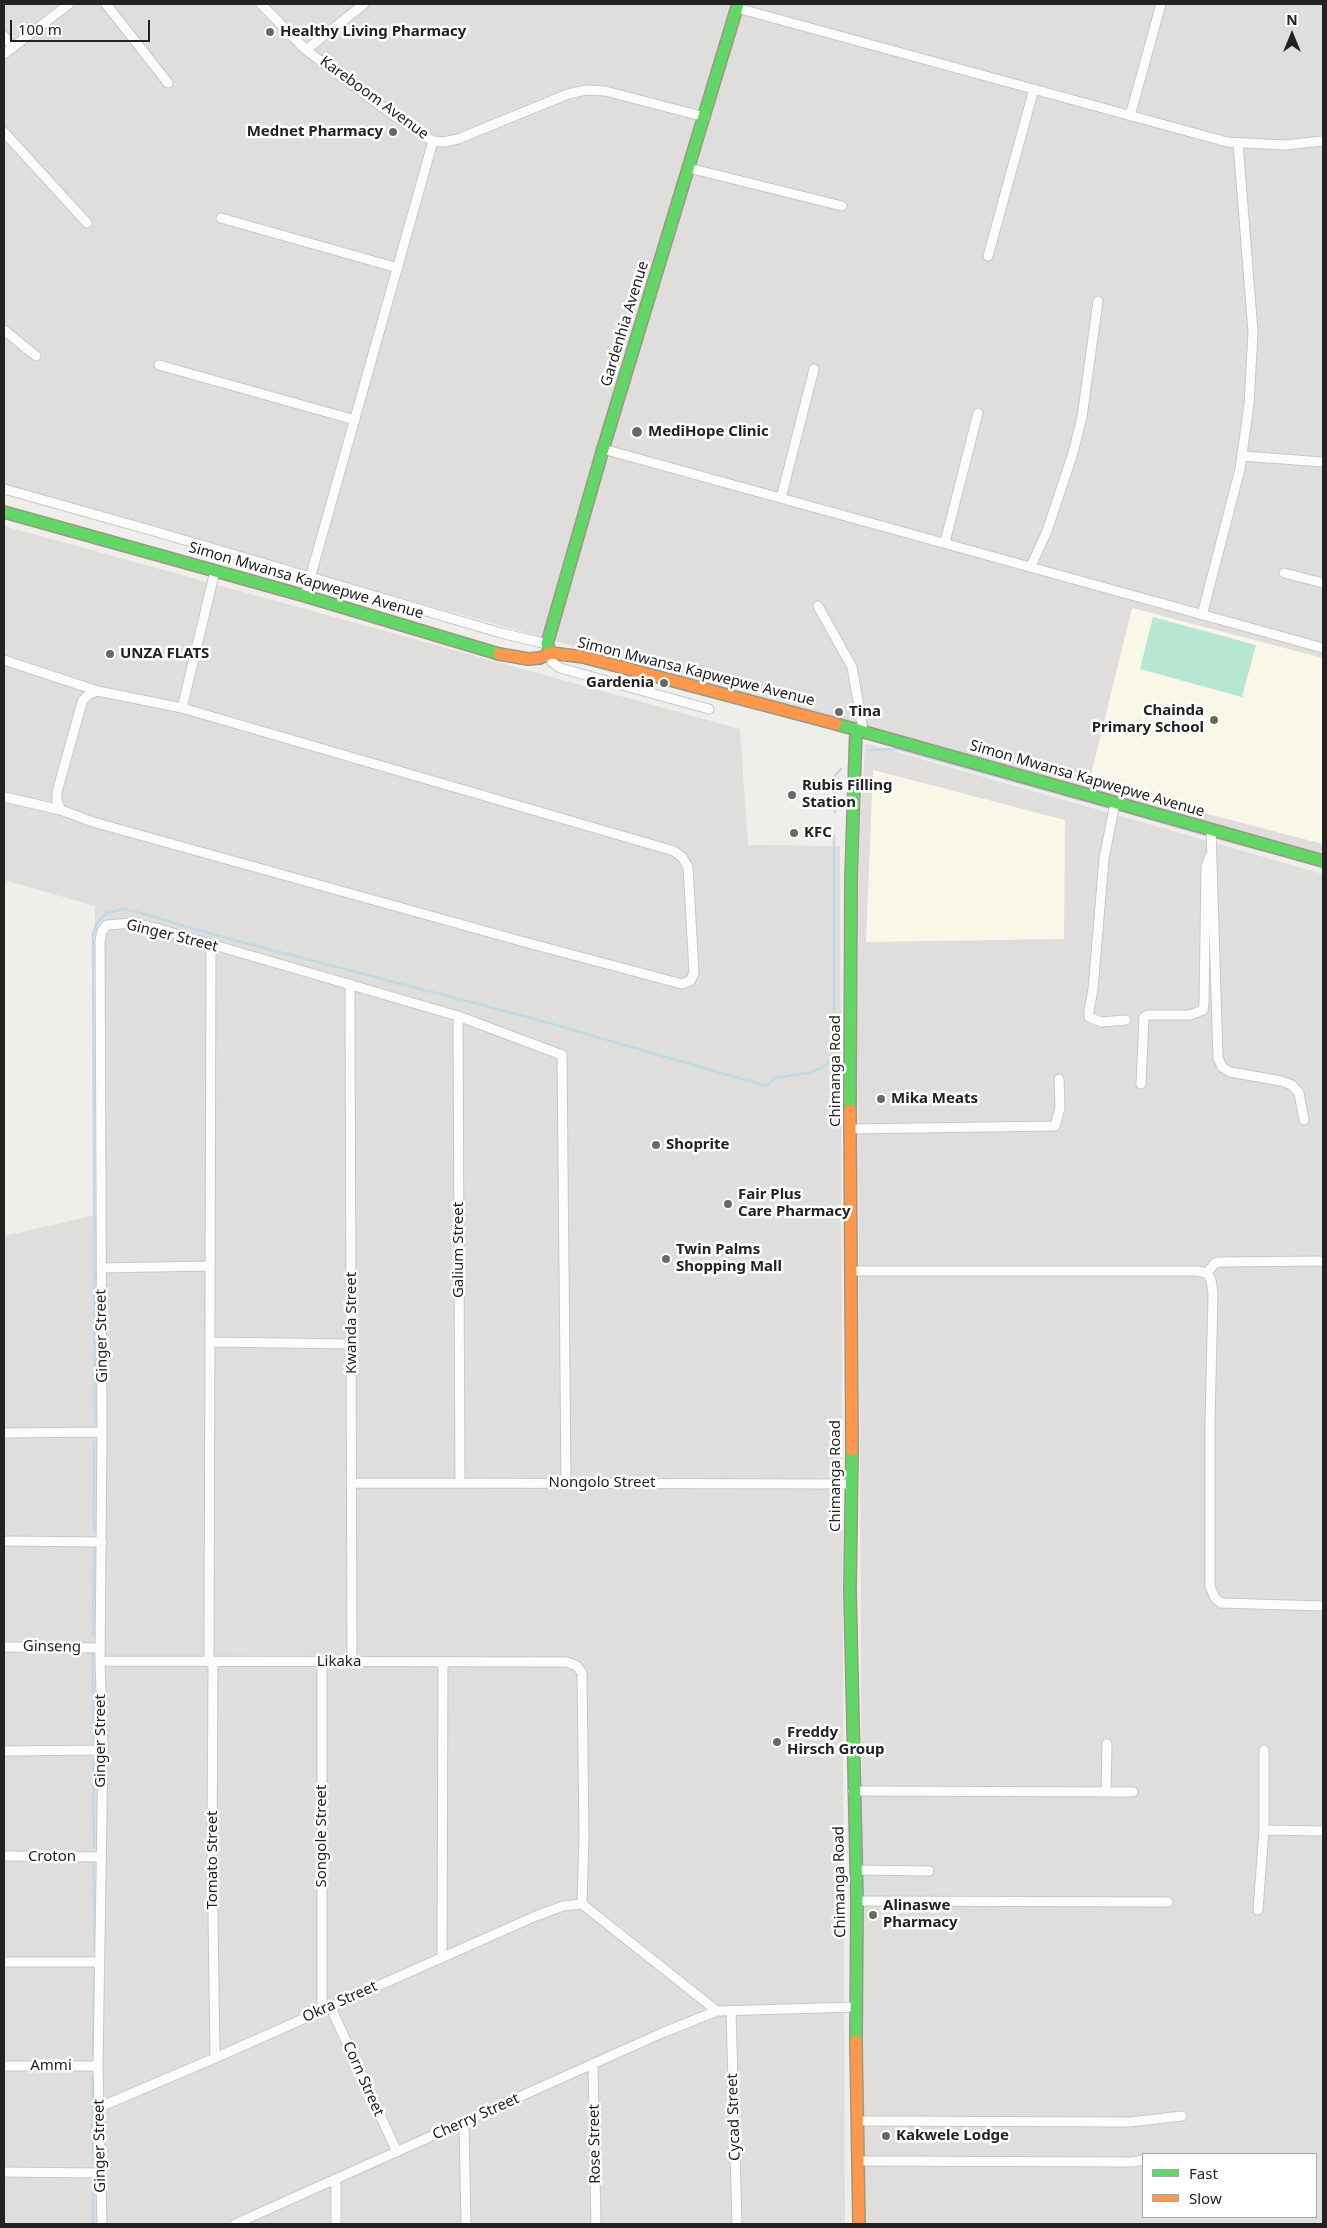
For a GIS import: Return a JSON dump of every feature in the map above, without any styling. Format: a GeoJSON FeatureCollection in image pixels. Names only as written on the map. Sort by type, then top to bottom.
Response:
{"type":"FeatureCollection","features":[{"type":"Feature","properties":{"kind":"main road","name":"Gardenhia Avenue"},"geometry":{"type":"LineString","coordinates":[[549,649],[604,449],[738,6]]}},
{"type":"Feature","properties":{"kind":"main road","name":"Simon Mwansa Kapwepwe Avenue"},"geometry":{"type":"LineString","coordinates":[[4,512],[215,570],[507,656],[528,659],[540,658],[549,649],[583,657],[860,729],[1323,861]]}},
{"type":"Feature","properties":{"kind":"main road","name":"Chimanga Road"},"geometry":{"type":"LineString","coordinates":[[859,2224],[856,2007],[857,1901],[853,1791],[850,1590],[852,1484],[850,1129],[851,878],[860,729]]}},
{"type":"Feature","properties":{"kind":"street"},"geometry":{"type":"LineString","coordinates":[[4,54],[68,4]]}},
{"type":"Feature","properties":{"kind":"street"},"geometry":{"type":"LineString","coordinates":[[106,4],[168,83]]}},
{"type":"Feature","properties":{"kind":"street","name":"Kareboom Avenue"},"geometry":{"type":"LineString","coordinates":[[261,4],[306,50],[396,117],[433,141],[444,142],[458,139],[568,94],[586,90],[604,91],[705,117]]}},
{"type":"Feature","properties":{"kind":"street"},"geometry":{"type":"LineString","coordinates":[[306,50],[364,4]]}},
{"type":"Feature","properties":{"kind":"street"},"geometry":{"type":"LineString","coordinates":[[1130,116],[1161,4]]}},
{"type":"Feature","properties":{"kind":"street"},"geometry":{"type":"LineString","coordinates":[[738,6],[1130,116],[1238,144],[1284,145],[1323,141]]}},
{"type":"Feature","properties":{"kind":"street"},"geometry":{"type":"LineString","coordinates":[[4,36],[13,47]]}},
{"type":"Feature","properties":{"kind":"street"},"geometry":{"type":"LineString","coordinates":[[988,256],[1034,89]]}},
{"type":"Feature","properties":{"kind":"street"},"geometry":{"type":"LineString","coordinates":[[4,132],[87,223]]}},
{"type":"Feature","properties":{"kind":"street"},"geometry":{"type":"LineString","coordinates":[[304,596],[433,141]]}},
{"type":"Feature","properties":{"kind":"street"},"geometry":{"type":"LineString","coordinates":[[1202,615],[1242,456],[1249,404],[1252,332],[1238,144]]}},
{"type":"Feature","properties":{"kind":"street"},"geometry":{"type":"LineString","coordinates":[[689,168],[842,206]]}},
{"type":"Feature","properties":{"kind":"street"},"geometry":{"type":"LineString","coordinates":[[221,218],[398,268]]}},
{"type":"Feature","properties":{"kind":"street"},"geometry":{"type":"LineString","coordinates":[[1031,566],[1047,531],[1073,453],[1082,417],[1098,301]]}},
{"type":"Feature","properties":{"kind":"street"},"geometry":{"type":"LineString","coordinates":[[4,330],[36,356]]}},
{"type":"Feature","properties":{"kind":"street"},"geometry":{"type":"LineString","coordinates":[[159,365],[355,420]]}},
{"type":"Feature","properties":{"kind":"street"},"geometry":{"type":"LineString","coordinates":[[781,498],[814,369]]}},
{"type":"Feature","properties":{"kind":"street"},"geometry":{"type":"LineString","coordinates":[[945,542],[978,413]]}},
{"type":"Feature","properties":{"kind":"street"},"geometry":{"type":"LineString","coordinates":[[604,449],[1323,648]]}},
{"type":"Feature","properties":{"kind":"street"},"geometry":{"type":"LineString","coordinates":[[1242,456],[1323,462]]}},
{"type":"Feature","properties":{"kind":"street"},"geometry":{"type":"LineString","coordinates":[[4,490],[150,530],[501,633],[549,649],[552,662],[560,668],[709,710]]}},
{"type":"Feature","properties":{"kind":"street"},"geometry":{"type":"LineString","coordinates":[[182,708],[215,570]]}},
{"type":"Feature","properties":{"kind":"street"},"geometry":{"type":"LineString","coordinates":[[1284,574],[1323,583]]}},
{"type":"Feature","properties":{"kind":"street"},"geometry":{"type":"LineString","coordinates":[[818,606],[852,666],[860,729]]}},
{"type":"Feature","properties":{"kind":"street"},"geometry":{"type":"LineString","coordinates":[[4,660],[98,691],[182,708],[674,851],[688,867],[694,973],[690,981],[682,984],[93,822],[61,810],[4,797]]}},
{"type":"Feature","properties":{"kind":"street"},"geometry":{"type":"LineString","coordinates":[[61,810],[57,801],[57,792],[79,713],[84,700],[89,694],[98,691]]}},
{"type":"Feature","properties":{"kind":"street"},"geometry":{"type":"LineString","coordinates":[[1115,803],[1104,860],[1094,989],[1089,1017],[1100,1022],[1126,1020]]}},
{"type":"Feature","properties":{"kind":"street"},"geometry":{"type":"LineString","coordinates":[[1212,830],[1218,1058],[1222,1067],[1230,1072],[1280,1080],[1292,1085],[1299,1093],[1304,1120]]}},
{"type":"Feature","properties":{"kind":"street"},"geometry":{"type":"LineString","coordinates":[[1141,1084],[1144,1017],[1148,1015],[1190,1015],[1203,1010],[1206,867],[1212,851]]}},
{"type":"Feature","properties":{"kind":"street","name":"Ginger Street"},"geometry":{"type":"LineString","coordinates":[[102,2224],[98,2066],[103,1750],[100,1661],[102,1432],[100,941],[102,931],[107,925],[133,923],[211,944],[458,1016],[562,1055],[566,1483]]}},
{"type":"Feature","properties":{"kind":"street","name":"Tomato Street"},"geometry":{"type":"LineString","coordinates":[[211,944],[211,1662],[216,2058]]}},
{"type":"Feature","properties":{"kind":"street","name":"Kwanda Street"},"geometry":{"type":"LineString","coordinates":[[350,984],[352,1662]]}},
{"type":"Feature","properties":{"kind":"street","name":"Galium Street"},"geometry":{"type":"LineString","coordinates":[[458,1016],[460,1483]]}},
{"type":"Feature","properties":{"kind":"street"},"geometry":{"type":"LineString","coordinates":[[850,1129],[1055,1126],[1060,1108],[1059,1079]]}},
{"type":"Feature","properties":{"kind":"street"},"geometry":{"type":"LineString","coordinates":[[1207,1273],[1215,1264],[1220,1262],[1323,1261]]}},
{"type":"Feature","properties":{"kind":"street"},"geometry":{"type":"LineString","coordinates":[[101,1268],[210,1266]]}},
{"type":"Feature","properties":{"kind":"street"},"geometry":{"type":"LineString","coordinates":[[851,1271],[1198,1271],[1207,1273],[1212,1280],[1213,1294],[1210,1423],[1210,1587],[1215,1598],[1221,1603],[1323,1606]]}},
{"type":"Feature","properties":{"kind":"street"},"geometry":{"type":"LineString","coordinates":[[211,1342],[352,1344]]}},
{"type":"Feature","properties":{"kind":"street"},"geometry":{"type":"LineString","coordinates":[[4,1433],[102,1432]]}},
{"type":"Feature","properties":{"kind":"street","name":"Nongolo Street"},"geometry":{"type":"LineString","coordinates":[[352,1483],[852,1484]]}},
{"type":"Feature","properties":{"kind":"street"},"geometry":{"type":"LineString","coordinates":[[4,1541],[102,1542]]}},
{"type":"Feature","properties":{"kind":"street","name":"Ginseng"},"geometry":{"type":"LineString","coordinates":[[4,1647],[100,1648]]}},
{"type":"Feature","properties":{"kind":"street","name":"Likaka"},"geometry":{"type":"LineString","coordinates":[[100,1661],[567,1662],[576,1666],[582,1673],[584,1836],[582,1904]]}},
{"type":"Feature","properties":{"kind":"street","name":"Songole Street"},"geometry":{"type":"LineString","coordinates":[[322,1662],[326,2008]]}},
{"type":"Feature","properties":{"kind":"street"},"geometry":{"type":"LineString","coordinates":[[442,1958],[444,1663]]}},
{"type":"Feature","properties":{"kind":"street"},"geometry":{"type":"LineString","coordinates":[[1106,1792],[1107,1744]]}},
{"type":"Feature","properties":{"kind":"street"},"geometry":{"type":"LineString","coordinates":[[4,1750],[103,1750]]}},
{"type":"Feature","properties":{"kind":"street"},"geometry":{"type":"LineString","coordinates":[[1258,1910],[1264,1830],[1264,1750]]}},
{"type":"Feature","properties":{"kind":"street"},"geometry":{"type":"LineString","coordinates":[[853,1791],[1133,1792]]}},
{"type":"Feature","properties":{"kind":"street"},"geometry":{"type":"LineString","coordinates":[[1264,1830],[1323,1831]]}},
{"type":"Feature","properties":{"kind":"street","name":"Croton"},"geometry":{"type":"LineString","coordinates":[[4,1856],[100,1857]]}},
{"type":"Feature","properties":{"kind":"street"},"geometry":{"type":"LineString","coordinates":[[856,1870],[929,1871]]}},
{"type":"Feature","properties":{"kind":"street"},"geometry":{"type":"LineString","coordinates":[[857,1901],[1168,1902]]}},
{"type":"Feature","properties":{"kind":"street"},"geometry":{"type":"LineString","coordinates":[[582,1904],[717,2011]]}},
{"type":"Feature","properties":{"kind":"street","name":"Okra Street"},"geometry":{"type":"LineString","coordinates":[[100,2107],[216,2058],[536,1916],[563,1906],[582,1904]]}},
{"type":"Feature","properties":{"kind":"street"},"geometry":{"type":"LineString","coordinates":[[4,1962],[99,1962]]}},
{"type":"Feature","properties":{"kind":"street","name":"Cherry Street"},"geometry":{"type":"LineString","coordinates":[[235,2224],[593,2064],[717,2011],[856,2007]]}},
{"type":"Feature","properties":{"kind":"street","name":"Corn Street"},"geometry":{"type":"LineString","coordinates":[[326,2008],[396,2152]]}},
{"type":"Feature","properties":{"kind":"street","name":"Cycad Street"},"geometry":{"type":"LineString","coordinates":[[731,2010],[737,2224]]}},
{"type":"Feature","properties":{"kind":"street","name":"Rose Street"},"geometry":{"type":"LineString","coordinates":[[593,2064],[596,2224]]}},
{"type":"Feature","properties":{"kind":"street","name":"Ammi"},"geometry":{"type":"LineString","coordinates":[[4,2066],[98,2066]]}},
{"type":"Feature","properties":{"kind":"street"},"geometry":{"type":"LineString","coordinates":[[858,2121],[1130,2122],[1182,2116]]}},
{"type":"Feature","properties":{"kind":"street"},"geometry":{"type":"LineString","coordinates":[[464,2122],[466,2224]]}},
{"type":"Feature","properties":{"kind":"street"},"geometry":{"type":"LineString","coordinates":[[858,2161],[1132,2162],[1142,2160]]}},
{"type":"Feature","properties":{"kind":"street"},"geometry":{"type":"LineString","coordinates":[[4,2172],[101,2173]]}},
{"type":"Feature","properties":{"kind":"street"},"geometry":{"type":"LineString","coordinates":[[336,2179],[336,2224]]}},
{"type":"Feature","properties":{"kind":"shaded area"},"geometry":{"type":"Polygon","coordinates":[[[4,4],[1323,4],[1323,855],[4,487],[4,4]]]}},
{"type":"Feature","properties":{"kind":"shaded area"},"geometry":{"type":"Polygon","coordinates":[[[4,526],[740,729],[748,845],[840,846],[845,2224],[4,2224],[4,1236],[96,1215],[95,906],[4,880],[4,526]]]}},
{"type":"Feature","properties":{"kind":"shaded area","name":"Chainda Primary School"},"geometry":{"type":"Polygon","coordinates":[[[1132,608],[1323,658],[1323,844],[1089,783],[1132,608]]]}},
{"type":"Feature","properties":{"kind":"shaded area"},"geometry":{"type":"Polygon","coordinates":[[[865,743],[1323,874],[1323,2224],[864,2224],[857,888],[865,743]]]}},
{"type":"Feature","properties":{"kind":"shaded area"},"geometry":{"type":"Polygon","coordinates":[[[873,770],[1065,820],[1064,939],[866,942],[873,770]]]}},
{"type":"Feature","properties":{"kind":"shaded area"},"geometry":{"type":"Polygon","coordinates":[[[735,1139],[790,1139],[791,1151],[833,1148],[830,1319],[782,1319],[782,1408],[694,1410],[691,1282],[720,1282],[740,1263],[727,1251],[735,1139]]]}},
{"type":"Feature","properties":{"kind":"green space"},"geometry":{"type":"Polygon","coordinates":[[[1153,617],[1256,645],[1242,697],[1140,669],[1153,617]]]}},
{"type":"Feature","properties":{"kind":"waterway"},"geometry":{"type":"LineString","coordinates":[[869,750],[898,749],[1106,807]]}},
{"type":"Feature","properties":{"kind":"waterway"},"geometry":{"type":"LineString","coordinates":[[835,812],[834,777],[841,769]]}},
{"type":"Feature","properties":{"kind":"waterway"},"geometry":{"type":"LineString","coordinates":[[1119,810],[1205,835]]}},
{"type":"Feature","properties":{"kind":"waterway"},"geometry":{"type":"LineString","coordinates":[[95,1424],[93,934],[97,923],[107,913],[123,909],[137,912],[215,935],[535,1019],[766,1086],[776,1078],[807,1073],[822,1068],[834,1056],[834,835]]}},
{"type":"Feature","properties":{"kind":"waterway"},"geometry":{"type":"LineString","coordinates":[[1217,838],[1264,851]]}},
{"type":"Feature","properties":{"kind":"waterway"},"geometry":{"type":"LineString","coordinates":[[94,1442],[94,1531]]}},
{"type":"Feature","properties":{"kind":"waterway"},"geometry":{"type":"LineString","coordinates":[[93,1635],[94,1549]]}},
{"type":"Feature","properties":{"kind":"waterway"},"geometry":{"type":"LineString","coordinates":[[93,1654],[93,1741]]}},
{"type":"Feature","properties":{"kind":"waterway"},"geometry":{"type":"LineString","coordinates":[[93,1761],[94,1848]]}},
{"type":"Feature","properties":{"kind":"waterway"},"geometry":{"type":"LineString","coordinates":[[93,1863],[95,1949]]}},
{"type":"Feature","properties":{"kind":"waterway"},"geometry":{"type":"LineString","coordinates":[[93,2056],[94,1968]]}},
{"type":"Feature","properties":{"kind":"waterway"},"geometry":{"type":"LineString","coordinates":[[92,2075],[93,2162]]}},
{"type":"Feature","properties":{"kind":"waterway"},"geometry":{"type":"LineString","coordinates":[[93,2178],[93,2224]]}},
{"type":"Feature","properties":{"kind":"traffic: fast"},"geometry":{"type":"LineString","coordinates":[[551,653],[547,644],[603,449],[738,4]]}},
{"type":"Feature","properties":{"kind":"traffic: fast"},"geometry":{"type":"LineString","coordinates":[[4,512],[305,596],[499,654]]}},
{"type":"Feature","properties":{"kind":"traffic: fast"},"geometry":{"type":"LineString","coordinates":[[836,724],[1323,861]]}},
{"type":"Feature","properties":{"kind":"traffic: fast"},"geometry":{"type":"LineString","coordinates":[[850,1110],[851,878],[856,729]]}},
{"type":"Feature","properties":{"kind":"traffic: fast"},"geometry":{"type":"LineString","coordinates":[[852,1450],[850,1590],[857,1901],[856,2041]]}},
{"type":"Feature","properties":{"kind":"traffic: slow"},"geometry":{"type":"LineString","coordinates":[[499,654],[528,659],[540,658],[551,653],[583,657],[836,724]]}},
{"type":"Feature","properties":{"kind":"traffic: slow"},"geometry":{"type":"LineString","coordinates":[[850,1110],[852,1450]]}},
{"type":"Feature","properties":{"kind":"traffic: slow"},"geometry":{"type":"LineString","coordinates":[[856,2041],[859,2224]]}},
{"type":"Feature","properties":{"kind":"place","name":"Healthy Living Pharmacy"},"geometry":{"type":"Point","coordinates":[270,32]}},
{"type":"Feature","properties":{"kind":"place","name":"Mednet Pharmacy"},"geometry":{"type":"Point","coordinates":[393,132]}},
{"type":"Feature","properties":{"kind":"place","name":"MediHope Clinic"},"geometry":{"type":"Point","coordinates":[637,432]}},
{"type":"Feature","properties":{"kind":"place","name":"UNZA FLATS"},"geometry":{"type":"Point","coordinates":[110,654]}},
{"type":"Feature","properties":{"kind":"place","name":"Gardenia"},"geometry":{"type":"Point","coordinates":[664,683]}},
{"type":"Feature","properties":{"kind":"place","name":"Tina"},"geometry":{"type":"Point","coordinates":[839,712]}},
{"type":"Feature","properties":{"kind":"place","name":"Chainda Primary School"},"geometry":{"type":"Point","coordinates":[1214,720]}},
{"type":"Feature","properties":{"kind":"place","name":"Rubis Filling Station"},"geometry":{"type":"Point","coordinates":[792,795]}},
{"type":"Feature","properties":{"kind":"place","name":"KFC"},"geometry":{"type":"Point","coordinates":[794,833]}},
{"type":"Feature","properties":{"kind":"place","name":"Mika Meats"},"geometry":{"type":"Point","coordinates":[881,1099]}},
{"type":"Feature","properties":{"kind":"place","name":"Shoprite"},"geometry":{"type":"Point","coordinates":[656,1145]}},
{"type":"Feature","properties":{"kind":"place","name":"Fair Plus Care Pharmacy"},"geometry":{"type":"Point","coordinates":[728,1204]}},
{"type":"Feature","properties":{"kind":"place","name":"Twin Palms Shopping Mall"},"geometry":{"type":"Point","coordinates":[666,1259]}},
{"type":"Feature","properties":{"kind":"place","name":"Freddy Hirsch Group"},"geometry":{"type":"Point","coordinates":[777,1742]}},
{"type":"Feature","properties":{"kind":"place","name":"Alinaswe Pharmacy"},"geometry":{"type":"Point","coordinates":[873,1915]}},
{"type":"Feature","properties":{"kind":"place","name":"Kakwele Lodge"},"geometry":{"type":"Point","coordinates":[886,2136]}}]}
